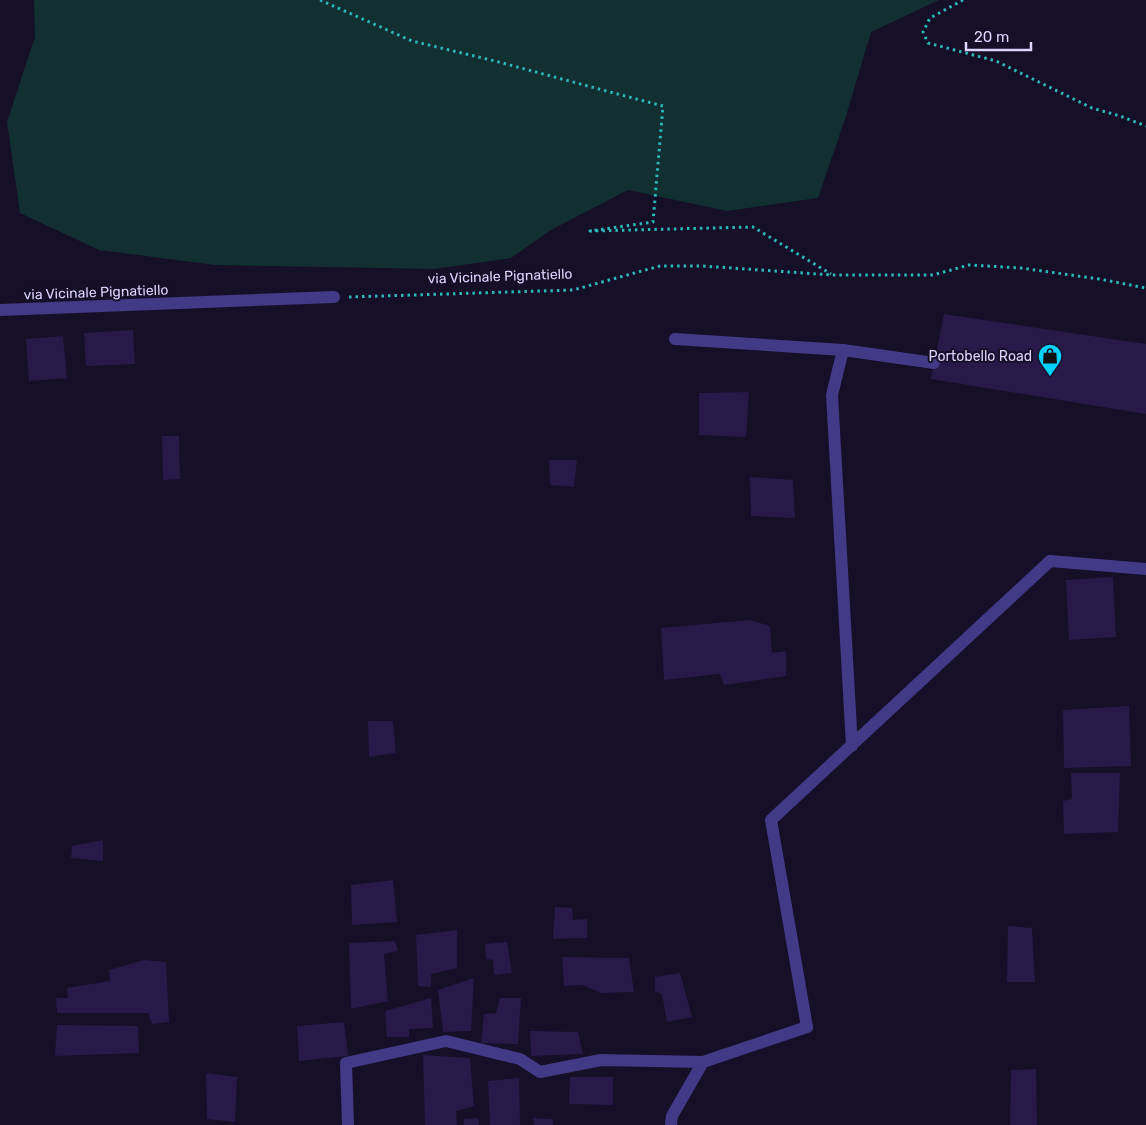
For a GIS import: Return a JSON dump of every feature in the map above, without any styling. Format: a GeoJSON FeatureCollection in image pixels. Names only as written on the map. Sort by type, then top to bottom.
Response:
{"type":"FeatureCollection","features":[{"type":"Feature","properties":{"kind":"street","name":"via Vicinale Pignatiello"},"geometry":{"type":"LineString","coordinates":[[0,310],[334,297]]}},
{"type":"Feature","properties":{"kind":"street"},"geometry":{"type":"LineString","coordinates":[[675,339],[843,350],[934,363]]}},
{"type":"Feature","properties":{"kind":"street"},"geometry":{"type":"LineString","coordinates":[[843,350],[832,395],[852,746]]}},
{"type":"Feature","properties":{"kind":"street"},"geometry":{"type":"LineString","coordinates":[[348,1125],[346,1063],[446,1041],[520,1059],[540,1072],[601,1060],[703,1062],[807,1027],[772,820],[1050,562],[1146,569]]}},
{"type":"Feature","properties":{"kind":"street"},"geometry":{"type":"LineString","coordinates":[[671,1125],[672,1116],[703,1062]]}},
{"type":"Feature","properties":{"kind":"path"},"geometry":{"type":"LineString","coordinates":[[320,0],[412,41],[663,106],[653,222],[590,231],[753,227],[832,275]]}},
{"type":"Feature","properties":{"kind":"path"},"geometry":{"type":"LineString","coordinates":[[963,0],[930,18],[923,32],[928,43],[996,61],[1092,108],[1146,126]]}},
{"type":"Feature","properties":{"kind":"path","name":"via Vicinale Pignatiello"},"geometry":{"type":"LineString","coordinates":[[334,297],[574,290],[660,266],[703,266],[832,275],[934,275],[969,265],[1021,268],[1146,288]]}},
{"type":"Feature","properties":{"kind":"green space"},"geometry":{"type":"Polygon","coordinates":[[[34,0],[939,0],[871,32],[846,116],[818,198],[727,211],[628,190],[551,230],[511,258],[434,269],[215,265],[99,250],[20,213],[7,122],[35,37],[34,0]]]}},
{"type":"Feature","properties":{"kind":"building"},"geometry":{"type":"Polygon","coordinates":[[[944,314],[1146,344],[1146,414],[931,379],[944,314]]]}},
{"type":"Feature","properties":{"kind":"building"},"geometry":{"type":"Polygon","coordinates":[[[133,330],[135,364],[86,366],[84,333],[133,330]]]}},
{"type":"Feature","properties":{"kind":"building"},"geometry":{"type":"Polygon","coordinates":[[[63,336],[67,378],[29,381],[26,339],[63,336]]]}},
{"type":"Feature","properties":{"kind":"building"},"geometry":{"type":"Polygon","coordinates":[[[749,392],[746,437],[699,435],[699,393],[749,392]]]}},
{"type":"Feature","properties":{"kind":"building"},"geometry":{"type":"Polygon","coordinates":[[[162,436],[179,436],[180,479],[163,480],[162,436]]]}},
{"type":"Feature","properties":{"kind":"building"},"geometry":{"type":"Polygon","coordinates":[[[549,460],[577,460],[574,487],[550,485],[549,460]]]}},
{"type":"Feature","properties":{"kind":"building"},"geometry":{"type":"Polygon","coordinates":[[[750,477],[793,480],[795,518],[751,516],[750,477]]]}},
{"type":"Feature","properties":{"kind":"building"},"geometry":{"type":"Polygon","coordinates":[[[1113,577],[1116,637],[1069,640],[1066,580],[1113,577]]]}},
{"type":"Feature","properties":{"kind":"building"},"geometry":{"type":"Polygon","coordinates":[[[750,620],[770,626],[772,653],[786,651],[786,676],[724,685],[720,674],[664,680],[661,628],[750,620]]]}},
{"type":"Feature","properties":{"kind":"building"},"geometry":{"type":"Polygon","coordinates":[[[1129,706],[1131,766],[1064,768],[1063,710],[1129,706]]]}},
{"type":"Feature","properties":{"kind":"building"},"geometry":{"type":"Polygon","coordinates":[[[368,721],[393,721],[396,753],[369,757],[368,721]]]}},
{"type":"Feature","properties":{"kind":"building"},"geometry":{"type":"Polygon","coordinates":[[[1071,773],[1120,773],[1118,832],[1064,834],[1063,801],[1072,799],[1071,773]]]}},
{"type":"Feature","properties":{"kind":"building"},"geometry":{"type":"Polygon","coordinates":[[[103,840],[103,861],[71,858],[72,846],[103,840]]]}},
{"type":"Feature","properties":{"kind":"building"},"geometry":{"type":"Polygon","coordinates":[[[393,880],[397,922],[352,925],[351,885],[393,880]]]}},
{"type":"Feature","properties":{"kind":"building"},"geometry":{"type":"Polygon","coordinates":[[[555,907],[572,908],[573,920],[587,919],[587,938],[553,939],[555,907]]]}},
{"type":"Feature","properties":{"kind":"building"},"geometry":{"type":"Polygon","coordinates":[[[1008,926],[1032,928],[1035,982],[1007,982],[1008,926]]]}},
{"type":"Feature","properties":{"kind":"building"},"geometry":{"type":"Polygon","coordinates":[[[457,930],[457,968],[431,974],[431,987],[418,986],[416,935],[457,930]]]}},
{"type":"Feature","properties":{"kind":"building"},"geometry":{"type":"Polygon","coordinates":[[[395,941],[398,951],[384,954],[388,1001],[351,1009],[349,943],[395,941]]]}},
{"type":"Feature","properties":{"kind":"building"},"geometry":{"type":"Polygon","coordinates":[[[507,942],[512,973],[494,975],[493,960],[486,959],[485,944],[507,942]]]}},
{"type":"Feature","properties":{"kind":"building"},"geometry":{"type":"Polygon","coordinates":[[[562,957],[629,958],[634,992],[602,993],[582,985],[564,986],[562,957]]]}},
{"type":"Feature","properties":{"kind":"building"},"geometry":{"type":"Polygon","coordinates":[[[144,960],[166,962],[169,1022],[152,1024],[148,1013],[57,1013],[56,998],[68,998],[67,988],[110,981],[109,970],[144,960]]]}},
{"type":"Feature","properties":{"kind":"building"},"geometry":{"type":"Polygon","coordinates":[[[680,973],[692,1017],[667,1022],[662,994],[655,991],[655,977],[680,973]]]}},
{"type":"Feature","properties":{"kind":"building"},"geometry":{"type":"Polygon","coordinates":[[[474,978],[471,1031],[443,1032],[438,990],[474,978]]]}},
{"type":"Feature","properties":{"kind":"building"},"geometry":{"type":"Polygon","coordinates":[[[431,998],[433,1028],[409,1029],[409,1037],[387,1037],[385,1011],[431,998]]]}},
{"type":"Feature","properties":{"kind":"building"},"geometry":{"type":"Polygon","coordinates":[[[500,998],[521,998],[518,1044],[481,1043],[484,1014],[496,1013],[500,998]]]}},
{"type":"Feature","properties":{"kind":"building"},"geometry":{"type":"Polygon","coordinates":[[[344,1022],[348,1056],[299,1061],[297,1026],[344,1022]]]}},
{"type":"Feature","properties":{"kind":"building"},"geometry":{"type":"Polygon","coordinates":[[[57,1025],[138,1026],[139,1053],[55,1056],[57,1025]]]}},
{"type":"Feature","properties":{"kind":"building"},"geometry":{"type":"Polygon","coordinates":[[[530,1031],[578,1032],[583,1054],[531,1056],[530,1031]]]}},
{"type":"Feature","properties":{"kind":"building"},"geometry":{"type":"Polygon","coordinates":[[[423,1055],[470,1058],[474,1106],[456,1111],[457,1125],[425,1125],[423,1055]]]}},
{"type":"Feature","properties":{"kind":"building"},"geometry":{"type":"Polygon","coordinates":[[[1036,1069],[1037,1125],[1010,1125],[1011,1070],[1036,1069]]]}},
{"type":"Feature","properties":{"kind":"building"},"geometry":{"type":"Polygon","coordinates":[[[206,1073],[237,1077],[235,1122],[207,1119],[206,1073]]]}},
{"type":"Feature","properties":{"kind":"building"},"geometry":{"type":"Polygon","coordinates":[[[570,1077],[613,1077],[613,1105],[569,1104],[570,1077]]]}},
{"type":"Feature","properties":{"kind":"building"},"geometry":{"type":"Polygon","coordinates":[[[519,1078],[520,1125],[490,1125],[488,1081],[519,1078]]]}},
{"type":"Feature","properties":{"kind":"building"},"geometry":{"type":"Polygon","coordinates":[[[478,1118],[479,1125],[464,1125],[464,1119],[478,1118]]]}},
{"type":"Feature","properties":{"kind":"building"},"geometry":{"type":"Polygon","coordinates":[[[533,1118],[553,1119],[553,1125],[534,1125],[533,1118]]]}},
{"type":"Feature","properties":{"kind":"place","name":"Portobello Road"},"geometry":{"type":"Point","coordinates":[1050,377]}}]}
